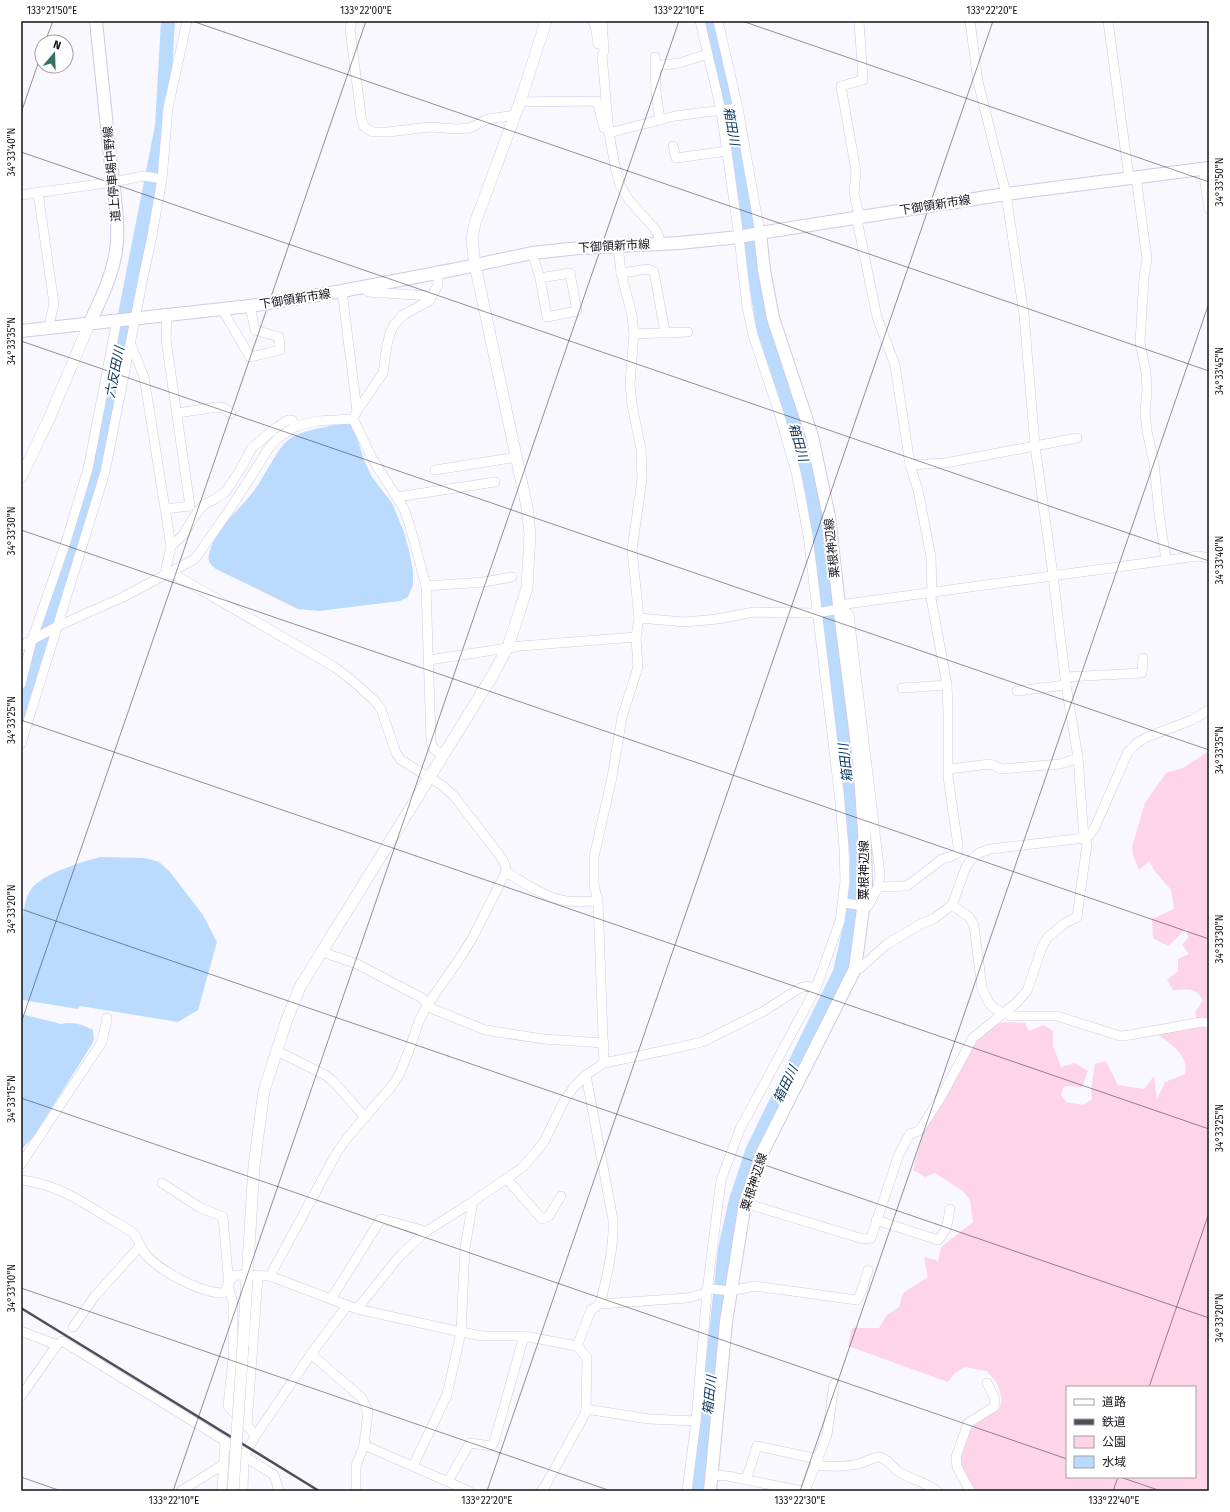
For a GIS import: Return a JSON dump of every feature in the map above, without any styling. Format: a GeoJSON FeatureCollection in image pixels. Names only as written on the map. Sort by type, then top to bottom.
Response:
{"type":"FeatureCollection","features":[{"type":"Feature","properties":{"kind":"main road","name":"道上停車場中野線"},"geometry":{"type":"LineString","coordinates":[[90,322],[113,267],[116,250],[117,225],[96,21]]}},
{"type":"Feature","properties":{"kind":"main road","name":"下御領新市線"},"geometry":{"type":"LineString","coordinates":[[21,331],[90,322],[250,306],[364,287],[532,253],[618,245],[679,244],[741,237],[758,233],[1006,194],[1206,168]]}},
{"type":"Feature","properties":{"kind":"main road","name":"粟根神辺線"},"geometry":{"type":"LineString","coordinates":[[710,1491],[729,1291],[745,1203],[762,1153],[855,969],[866,886],[865,846],[859,760],[829,517],[812,436],[773,318],[758,233]]}},
{"type":"Feature","properties":{"kind":"street"},"geometry":{"type":"LineString","coordinates":[[21,744],[55,627],[105,472],[162,179],[168,108],[187,21]]}},
{"type":"Feature","properties":{"kind":"street"},"geometry":{"type":"LineString","coordinates":[[352,21],[350,29],[361,116],[363,125],[366,128],[373,132],[388,132],[429,127],[458,129],[470,128],[488,119],[515,115]]}},
{"type":"Feature","properties":{"kind":"street"},"geometry":{"type":"LineString","coordinates":[[247,1425],[253,1276],[254,1166],[264,1092],[286,1022],[300,987],[491,678],[508,647],[527,588],[530,559],[530,533],[527,507],[475,265],[472,239],[475,223],[520,102],[546,21]]}},
{"type":"Feature","properties":{"kind":"street"},"geometry":{"type":"LineString","coordinates":[[592,21],[595,24],[600,52],[602,55],[610,136],[615,166],[623,191],[654,228],[658,234],[660,244]]}},
{"type":"Feature","properties":{"kind":"street"},"geometry":{"type":"LineString","coordinates":[[602,21],[604,51],[602,55]]}},
{"type":"Feature","properties":{"kind":"street"},"geometry":{"type":"LineString","coordinates":[[688,1491],[721,1180],[740,1129],[816,988],[840,921],[845,880],[844,847],[839,792],[808,535],[796,472],[779,413],[753,334],[747,307],[741,237],[721,110],[700,21]]}},
{"type":"Feature","properties":{"kind":"street"},"geometry":{"type":"LineString","coordinates":[[718,21],[738,108],[758,233]]}},
{"type":"Feature","properties":{"kind":"street"},"geometry":{"type":"LineString","coordinates":[[860,21],[863,80],[841,86],[856,171],[854,193],[858,211],[858,225],[876,316],[894,365],[910,465],[918,490],[931,557],[931,598],[947,684],[948,777],[958,853]]}},
{"type":"Feature","properties":{"kind":"street"},"geometry":{"type":"LineString","coordinates":[[745,1203],[863,1239],[871,1238],[899,1154],[910,1134],[919,1131],[941,1097],[973,1038],[1016,1003],[1027,991],[1042,947],[1047,938],[1065,923],[1077,917],[1087,844],[1084,838],[1078,758],[1066,681],[1054,575],[1035,446],[1024,315],[1006,194],[978,82],[970,21]]}},
{"type":"Feature","properties":{"kind":"street"},"geometry":{"type":"LineString","coordinates":[[1108,21],[1112,38],[1132,177],[1147,259],[1144,277],[1140,342],[1146,373],[1147,390],[1145,411],[1147,431],[1154,464],[1166,560]]}},
{"type":"Feature","properties":{"kind":"street"},"geometry":{"type":"LineString","coordinates":[[655,66],[679,63],[708,54]]}},
{"type":"Feature","properties":{"kind":"street"},"geometry":{"type":"LineString","coordinates":[[655,57],[656,92],[660,120]]}},
{"type":"Feature","properties":{"kind":"street"},"geometry":{"type":"LineString","coordinates":[[520,102],[597,101],[607,139],[610,136],[675,116],[738,108]]}},
{"type":"Feature","properties":{"kind":"street"},"geometry":{"type":"LineString","coordinates":[[673,146],[676,158],[727,151]]}},
{"type":"Feature","properties":{"kind":"street"},"geometry":{"type":"LineString","coordinates":[[1206,168],[1209,209]]}},
{"type":"Feature","properties":{"kind":"street"},"geometry":{"type":"LineString","coordinates":[[21,195],[144,176],[162,179]]}},
{"type":"Feature","properties":{"kind":"street"},"geometry":{"type":"LineString","coordinates":[[38,192],[54,304],[50,328]]}},
{"type":"Feature","properties":{"kind":"street"},"geometry":{"type":"LineString","coordinates":[[604,1063],[598,901],[594,885],[594,857],[612,777],[622,717],[638,667],[636,637],[639,618],[632,550],[642,479],[641,449],[632,405],[630,384],[634,334],[632,315],[621,273],[618,245]]}},
{"type":"Feature","properties":{"kind":"street"},"geometry":{"type":"LineString","coordinates":[[532,253],[540,278],[547,317],[577,311],[570,273],[540,278]]}},
{"type":"Feature","properties":{"kind":"street"},"geometry":{"type":"LineString","coordinates":[[621,273],[648,269],[654,272],[665,332]]}},
{"type":"Feature","properties":{"kind":"street"},"geometry":{"type":"LineString","coordinates":[[21,646],[55,627],[123,597],[195,559],[278,438],[296,426],[355,415],[383,373],[387,345],[390,332],[394,325],[403,315],[429,301],[438,285],[438,272]]}},
{"type":"Feature","properties":{"kind":"street"},"geometry":{"type":"LineString","coordinates":[[364,287],[368,292],[432,296]]}},
{"type":"Feature","properties":{"kind":"street"},"geometry":{"type":"LineString","coordinates":[[342,291],[355,415],[372,458],[404,508],[426,586],[431,742],[434,749],[444,756]]}},
{"type":"Feature","properties":{"kind":"street"},"geometry":{"type":"LineString","coordinates":[[222,309],[250,357],[280,350],[279,337],[255,330],[250,306]]}},
{"type":"Feature","properties":{"kind":"street"},"geometry":{"type":"LineString","coordinates":[[165,510],[190,506],[166,340],[167,315]]}},
{"type":"Feature","properties":{"kind":"street"},"geometry":{"type":"LineString","coordinates":[[21,684],[88,469],[118,320]]}},
{"type":"Feature","properties":{"kind":"street"},"geometry":{"type":"LineString","coordinates":[[21,477],[52,412],[90,322]]}},
{"type":"Feature","properties":{"kind":"street"},"geometry":{"type":"LineString","coordinates":[[634,334],[688,332]]}},
{"type":"Feature","properties":{"kind":"street"},"geometry":{"type":"LineString","coordinates":[[130,346],[132,347],[144,377],[171,546],[166,575]]}},
{"type":"Feature","properties":{"kind":"street"},"geometry":{"type":"LineString","coordinates":[[177,413],[218,407],[224,408],[231,414]]}},
{"type":"Feature","properties":{"kind":"street"},"geometry":{"type":"LineString","coordinates":[[171,546],[183,535],[198,511],[205,504],[226,492],[252,448],[274,429],[288,420],[292,420],[296,426]]}},
{"type":"Feature","properties":{"kind":"street"},"geometry":{"type":"LineString","coordinates":[[910,465],[945,463],[1077,438]]}},
{"type":"Feature","properties":{"kind":"street"},"geometry":{"type":"LineString","coordinates":[[435,470],[517,457]]}},
{"type":"Feature","properties":{"kind":"street"},"geometry":{"type":"LineString","coordinates":[[397,497],[496,482]]}},
{"type":"Feature","properties":{"kind":"street"},"geometry":{"type":"LineString","coordinates":[[639,618],[685,622],[717,619],[754,612],[817,613],[839,607],[932,592],[1198,556],[1209,558]]}},
{"type":"Feature","properties":{"kind":"street"},"geometry":{"type":"LineString","coordinates":[[166,575],[176,575],[327,662],[354,682],[374,700],[381,709],[396,753],[401,760],[443,786],[454,796],[503,860],[506,872],[469,944],[428,1004],[419,1021],[399,1075],[391,1087],[364,1116],[328,1166],[270,1276]]}},
{"type":"Feature","properties":{"kind":"street"},"geometry":{"type":"LineString","coordinates":[[426,586],[484,582],[512,577]]}},
{"type":"Feature","properties":{"kind":"street"},"geometry":{"type":"LineString","coordinates":[[839,607],[849,615],[880,875],[878,887],[868,906],[843,903]]}},
{"type":"Feature","properties":{"kind":"street"},"geometry":{"type":"LineString","coordinates":[[429,660],[508,647],[636,637]]}},
{"type":"Feature","properties":{"kind":"street"},"geometry":{"type":"LineString","coordinates":[[1017,691],[1066,681],[1142,673],[1143,658]]}},
{"type":"Feature","properties":{"kind":"street"},"geometry":{"type":"LineString","coordinates":[[902,688],[947,684]]}},
{"type":"Feature","properties":{"kind":"street"},"geometry":{"type":"LineString","coordinates":[[855,969],[859,969],[887,944],[934,918],[952,905],[970,858],[990,849],[1084,838],[1090,835],[1095,827],[1128,752],[1137,743],[1147,737],[1192,720],[1209,710]]}},
{"type":"Feature","properties":{"kind":"street"},"geometry":{"type":"LineString","coordinates":[[948,769],[990,764],[1002,769],[1060,764],[1078,758]]}},
{"type":"Feature","properties":{"kind":"street"},"geometry":{"type":"LineString","coordinates":[[878,887],[907,886],[942,859],[958,853],[970,858]]}},
{"type":"Feature","properties":{"kind":"street"},"geometry":{"type":"LineString","coordinates":[[506,872],[540,892],[554,898],[568,901],[598,901]]}},
{"type":"Feature","properties":{"kind":"street"},"geometry":{"type":"LineString","coordinates":[[952,905],[969,917],[974,925],[982,988],[989,1003],[1003,1013],[1012,1016],[1057,1016],[1120,1036],[1130,1036],[1202,1022],[1209,1022]]}},
{"type":"Feature","properties":{"kind":"street"},"geometry":{"type":"LineString","coordinates":[[322,952],[357,964],[422,998],[433,1009],[485,1030],[543,1038],[604,1043]]}},
{"type":"Feature","properties":{"kind":"street"},"geometry":{"type":"LineString","coordinates":[[357,1309],[398,1258],[425,1232],[471,1203],[523,1166],[544,1142],[564,1101],[574,1087],[586,1075],[604,1063],[702,1042],[764,1011],[800,988],[808,986],[816,988]]}},
{"type":"Feature","properties":{"kind":"street"},"geometry":{"type":"LineString","coordinates":[[21,1164],[102,1042],[107,1018]]}},
{"type":"Feature","properties":{"kind":"street"},"geometry":{"type":"LineString","coordinates":[[277,1051],[325,1075],[333,1081],[364,1116]]}},
{"type":"Feature","properties":{"kind":"street"},"geometry":{"type":"LineString","coordinates":[[586,1075],[614,1232],[611,1261],[600,1304]]}},
{"type":"Feature","properties":{"kind":"street"},"geometry":{"type":"LineString","coordinates":[[507,1178],[542,1219],[549,1216],[561,1196]]}},
{"type":"Feature","properties":{"kind":"street"},"geometry":{"type":"LineString","coordinates":[[21,1180],[55,1188],[88,1205],[134,1234],[147,1256],[160,1268],[192,1285],[218,1293],[223,1293],[234,1276],[270,1276],[357,1309],[483,1336],[524,1336],[577,1346],[587,1358],[585,1414],[541,1491]]}},
{"type":"Feature","properties":{"kind":"street"},"geometry":{"type":"LineString","coordinates":[[162,1183],[199,1208],[223,1217],[228,1286],[233,1303],[233,1359],[228,1406],[256,1435]]}},
{"type":"Feature","properties":{"kind":"street"},"geometry":{"type":"LineString","coordinates":[[413,1466],[447,1395],[461,1332],[465,1248],[472,1206],[471,1203]]}},
{"type":"Feature","properties":{"kind":"street"},"geometry":{"type":"LineString","coordinates":[[876,1220],[938,1240],[943,1235],[948,1224],[950,1209]]}},
{"type":"Feature","properties":{"kind":"street"},"geometry":{"type":"LineString","coordinates":[[331,1299],[381,1219],[425,1232]]}},
{"type":"Feature","properties":{"kind":"street"},"geometry":{"type":"LineString","coordinates":[[73,1327],[95,1296],[140,1246]]}},
{"type":"Feature","properties":{"kind":"street"},"geometry":{"type":"LineString","coordinates":[[577,1346],[591,1310],[600,1304],[688,1298],[710,1290],[729,1291],[755,1286],[858,1300],[868,1270]]}},
{"type":"Feature","properties":{"kind":"street"},"geometry":{"type":"LineString","coordinates":[[233,1491],[243,1345],[253,1276]]}},
{"type":"Feature","properties":{"kind":"street"},"geometry":{"type":"LineString","coordinates":[[243,1491],[244,1456],[256,1435],[347,1306]]}},
{"type":"Feature","properties":{"kind":"street"},"geometry":{"type":"LineString","coordinates":[[21,1331],[57,1345]]}},
{"type":"Feature","properties":{"kind":"street"},"geometry":{"type":"LineString","coordinates":[[448,1481],[470,1443],[490,1446],[494,1442],[524,1336]]}},
{"type":"Feature","properties":{"kind":"street"},"geometry":{"type":"LineString","coordinates":[[21,1396],[57,1345],[62,1341],[274,1474],[279,1491]]}},
{"type":"Feature","properties":{"kind":"street"},"geometry":{"type":"LineString","coordinates":[[312,1354],[362,1398],[368,1411],[364,1445],[356,1466],[356,1491]]}},
{"type":"Feature","properties":{"kind":"street"},"geometry":{"type":"LineString","coordinates":[[970,1491],[957,1467],[956,1457],[968,1423],[994,1407],[995,1400],[986,1383]]}},
{"type":"Feature","properties":{"kind":"street"},"geometry":{"type":"LineString","coordinates":[[805,1491],[827,1435],[834,1384]]}},
{"type":"Feature","properties":{"kind":"street"},"geometry":{"type":"LineString","coordinates":[[586,1408],[649,1419],[696,1421]]}},
{"type":"Feature","properties":{"kind":"street"},"geometry":{"type":"LineString","coordinates":[[222,1491],[225,1442]]}},
{"type":"Feature","properties":{"kind":"street"},"geometry":{"type":"LineString","coordinates":[[364,1445],[469,1491]]}},
{"type":"Feature","properties":{"kind":"street"},"geometry":{"type":"LineString","coordinates":[[746,1480],[757,1446],[817,1462],[826,1467],[860,1463],[879,1457],[886,1459],[897,1471],[927,1484],[937,1491]]}},
{"type":"Feature","properties":{"kind":"street"},"geometry":{"type":"LineString","coordinates":[[181,1491],[224,1464]]}},
{"type":"Feature","properties":{"kind":"street"},"geometry":{"type":"LineString","coordinates":[[711,1475],[802,1491]]}},
{"type":"Feature","properties":{"kind":"green space"},"geometry":{"type":"Polygon","coordinates":[[[1209,751],[1209,1018],[1197,1020],[1195,1012],[1203,1001],[1200,996],[1191,990],[1173,990],[1167,980],[1178,971],[1178,959],[1189,954],[1182,945],[1188,938],[1187,928],[1168,946],[1153,938],[1152,919],[1174,909],[1171,890],[1154,870],[1149,861],[1139,870],[1133,855],[1132,847],[1145,803],[1166,773],[1183,768],[1209,751]]]}},
{"type":"Feature","properties":{"kind":"green space"},"geometry":{"type":"Polygon","coordinates":[[[1005,1022],[1025,1023],[1029,1031],[1044,1025],[1053,1031],[1053,1046],[1061,1067],[1075,1063],[1088,1071],[1082,1087],[1064,1086],[1061,1095],[1066,1102],[1083,1105],[1092,1099],[1091,1090],[1095,1064],[1106,1061],[1118,1085],[1144,1089],[1154,1076],[1157,1099],[1165,1082],[1185,1074],[1186,1067],[1182,1056],[1178,1051],[1157,1034],[1204,1026],[1209,1028],[1209,1491],[973,1491],[957,1460],[971,1429],[976,1423],[981,1418],[999,1410],[1002,1399],[997,1383],[987,1371],[965,1367],[955,1373],[948,1382],[848,1346],[852,1328],[879,1328],[887,1315],[899,1307],[903,1293],[928,1277],[924,1257],[938,1261],[941,1247],[973,1222],[970,1200],[964,1192],[935,1173],[925,1177],[913,1170],[923,1133],[976,1039],[995,1024],[1005,1022]]]}},
{"type":"Feature","properties":{"kind":"water"},"geometry":{"type":"Polygon","coordinates":[[[342,423],[349,424],[354,428],[364,460],[372,477],[392,503],[404,532],[413,571],[413,585],[408,597],[400,601],[319,611],[298,609],[216,569],[209,561],[209,554],[212,544],[223,526],[252,493],[283,445],[298,434],[342,423]]]}},
{"type":"Feature","properties":{"kind":"water"},"geometry":{"type":"Polygon","coordinates":[[[100,857],[145,858],[159,862],[170,872],[203,915],[217,942],[198,1010],[178,1022],[80,1006],[78,1009],[23,1000],[21,994],[22,925],[26,900],[30,891],[35,885],[52,874],[73,865],[100,857]]]}},
{"type":"Feature","properties":{"kind":"water"},"geometry":{"type":"Polygon","coordinates":[[[21,1014],[61,1024],[74,1023],[82,1025],[93,1030],[94,1039],[34,1136],[21,1150],[21,1014]]]}},
{"type":"Feature","properties":{"kind":"waterway","name":"六反田川"},"geometry":{"type":"LineString","coordinates":[[21,715],[65,575],[97,457],[162,126],[168,21]]}},
{"type":"Feature","properties":{"kind":"waterway","name":"箱田川"},"geometry":{"type":"LineString","coordinates":[[699,1491],[725,1249],[736,1200],[753,1149],[840,972],[853,913],[857,858],[813,495],[799,437],[764,334],[731,116],[707,21]]}},
{"type":"Feature","properties":{"kind":"railway"},"geometry":{"type":"LineString","coordinates":[[21,1308],[319,1491]]}}]}
